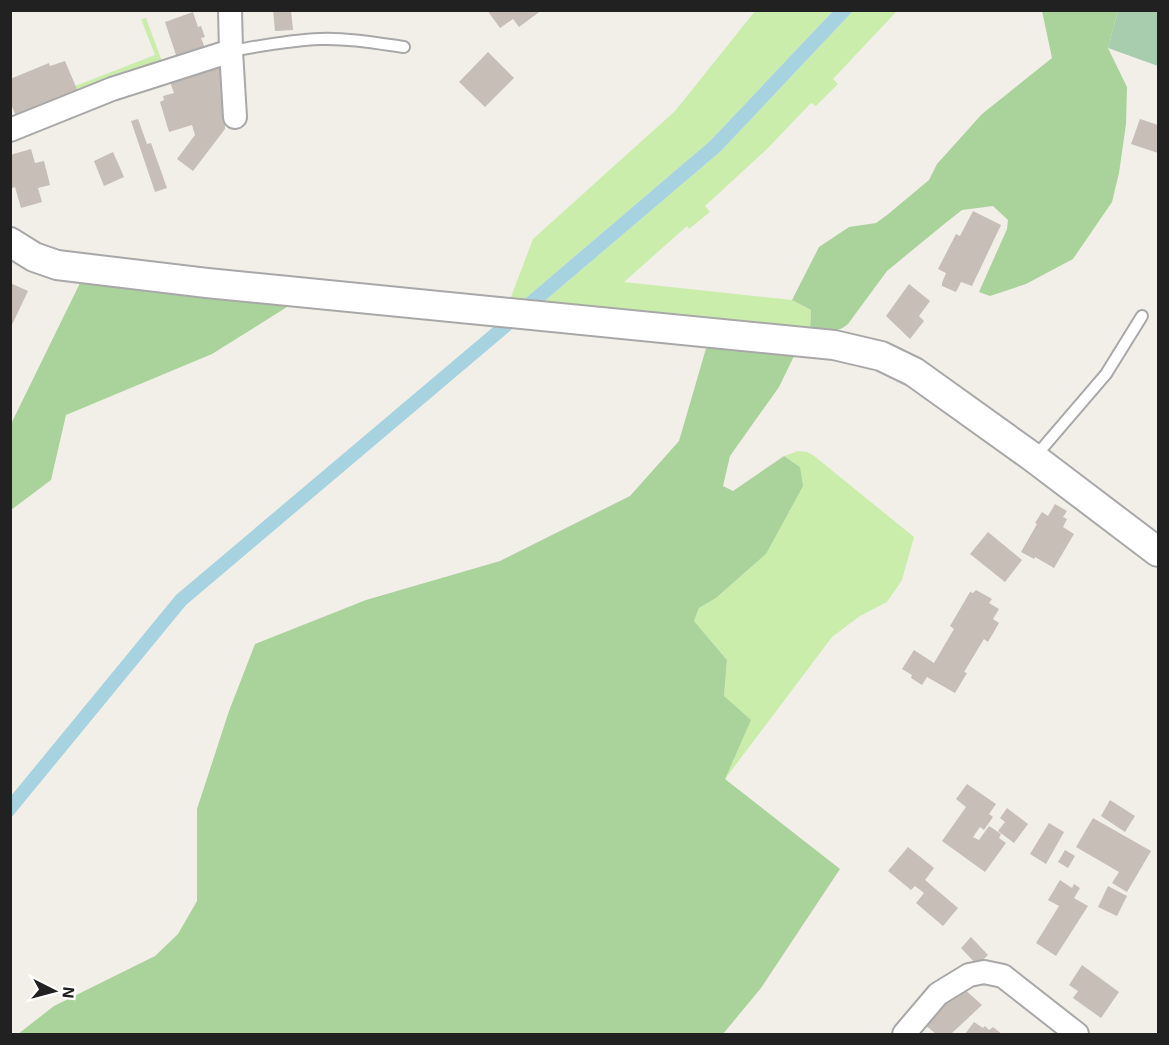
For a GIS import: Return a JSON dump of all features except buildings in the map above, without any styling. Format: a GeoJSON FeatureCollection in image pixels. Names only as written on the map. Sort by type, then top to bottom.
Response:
{"type":"FeatureCollection","features":[{"type":"Feature","properties":{"kind":"street"},"geometry":{"type":"LineString","coordinates":[[230,10],[235,117]]}},
{"type":"Feature","properties":{"kind":"street"},"geometry":{"type":"LineString","coordinates":[[10,130],[112,89],[231,51]]}},
{"type":"Feature","properties":{"kind":"street"},"geometry":{"type":"LineString","coordinates":[[10,242],[41,260],[83,269],[230,286],[834,345],[881,356],[914,372],[1034,458],[1158,552]]}},
{"type":"Feature","properties":{"kind":"street"},"geometry":{"type":"LineString","coordinates":[[904,1035],[938,994],[969,975],[984,972],[1003,976],[1077,1035]]}},
{"type":"Feature","properties":{"kind":"lane"},"geometry":{"type":"LineString","coordinates":[[231,51],[284,42],[320,39],[344,39],[404,47]]}},
{"type":"Feature","properties":{"kind":"lane"},"geometry":{"type":"LineString","coordinates":[[1034,458],[1107,374],[1142,316]]}},
{"type":"Feature","properties":{"kind":"green space"},"geometry":{"type":"Polygon","coordinates":[[[755,11],[833,11],[710,141],[520,303],[509,302],[533,239],[675,111],[755,11]]]}},
{"type":"Feature","properties":{"kind":"green space"},"geometry":{"type":"Polygon","coordinates":[[[853,11],[897,11],[833,79],[838,84],[816,106],[811,103],[766,150],[705,206],[710,212],[689,229],[687,226],[624,282],[792,300],[811,310],[810,331],[540,305],[721,151],[853,11]]]}},
{"type":"Feature","properties":{"kind":"green space"},"geometry":{"type":"Polygon","coordinates":[[[1042,11],[1118,11],[1108,48],[1127,87],[1126,124],[1119,173],[1112,202],[1073,259],[1026,284],[990,296],[979,292],[1007,229],[1008,220],[993,206],[962,210],[887,271],[848,324],[835,331],[810,331],[811,310],[792,300],[819,247],[849,227],[876,223],[887,215],[929,180],[937,164],[982,114],[1052,58],[1042,11]]]}},
{"type":"Feature","properties":{"kind":"green space"},"geometry":{"type":"Polygon","coordinates":[[[1118,11],[1158,11],[1158,66],[1108,48],[1118,11]]]}},
{"type":"Feature","properties":{"kind":"green space"},"geometry":{"type":"Polygon","coordinates":[[[146,18],[164,67],[80,96],[75,86],[155,55],[141,19],[146,18]]]}},
{"type":"Feature","properties":{"kind":"green space"},"geometry":{"type":"Polygon","coordinates":[[[81,281],[295,302],[212,354],[66,415],[51,480],[11,510],[10,426],[81,281]]]}},
{"type":"Feature","properties":{"kind":"green space"},"geometry":{"type":"Polygon","coordinates":[[[707,345],[796,352],[779,387],[730,456],[723,486],[733,491],[784,456],[800,467],[803,486],[766,554],[716,598],[699,608],[694,621],[727,660],[724,696],[751,720],[725,779],[840,869],[761,988],[723,1034],[18,1034],[54,1006],[155,956],[178,934],[197,901],[197,809],[229,711],[255,644],[366,600],[500,561],[630,496],[679,441],[707,345]]]}},
{"type":"Feature","properties":{"kind":"green space"},"geometry":{"type":"Polygon","coordinates":[[[798,451],[813,455],[914,537],[902,580],[887,602],[860,616],[832,637],[725,779],[724,696],[727,660],[694,621],[699,608],[716,598],[766,554],[800,467],[784,456],[798,451]]]}},
{"type":"Feature","properties":{"kind":"water"},"geometry":{"type":"Polygon","coordinates":[[[833,11],[853,11],[721,151],[540,305],[520,303],[710,141],[833,11]]]}},
{"type":"Feature","properties":{"kind":"water"},"geometry":{"type":"Polygon","coordinates":[[[498,323],[517,325],[186,605],[11,818],[11,796],[176,595],[498,323]]]}}]}
